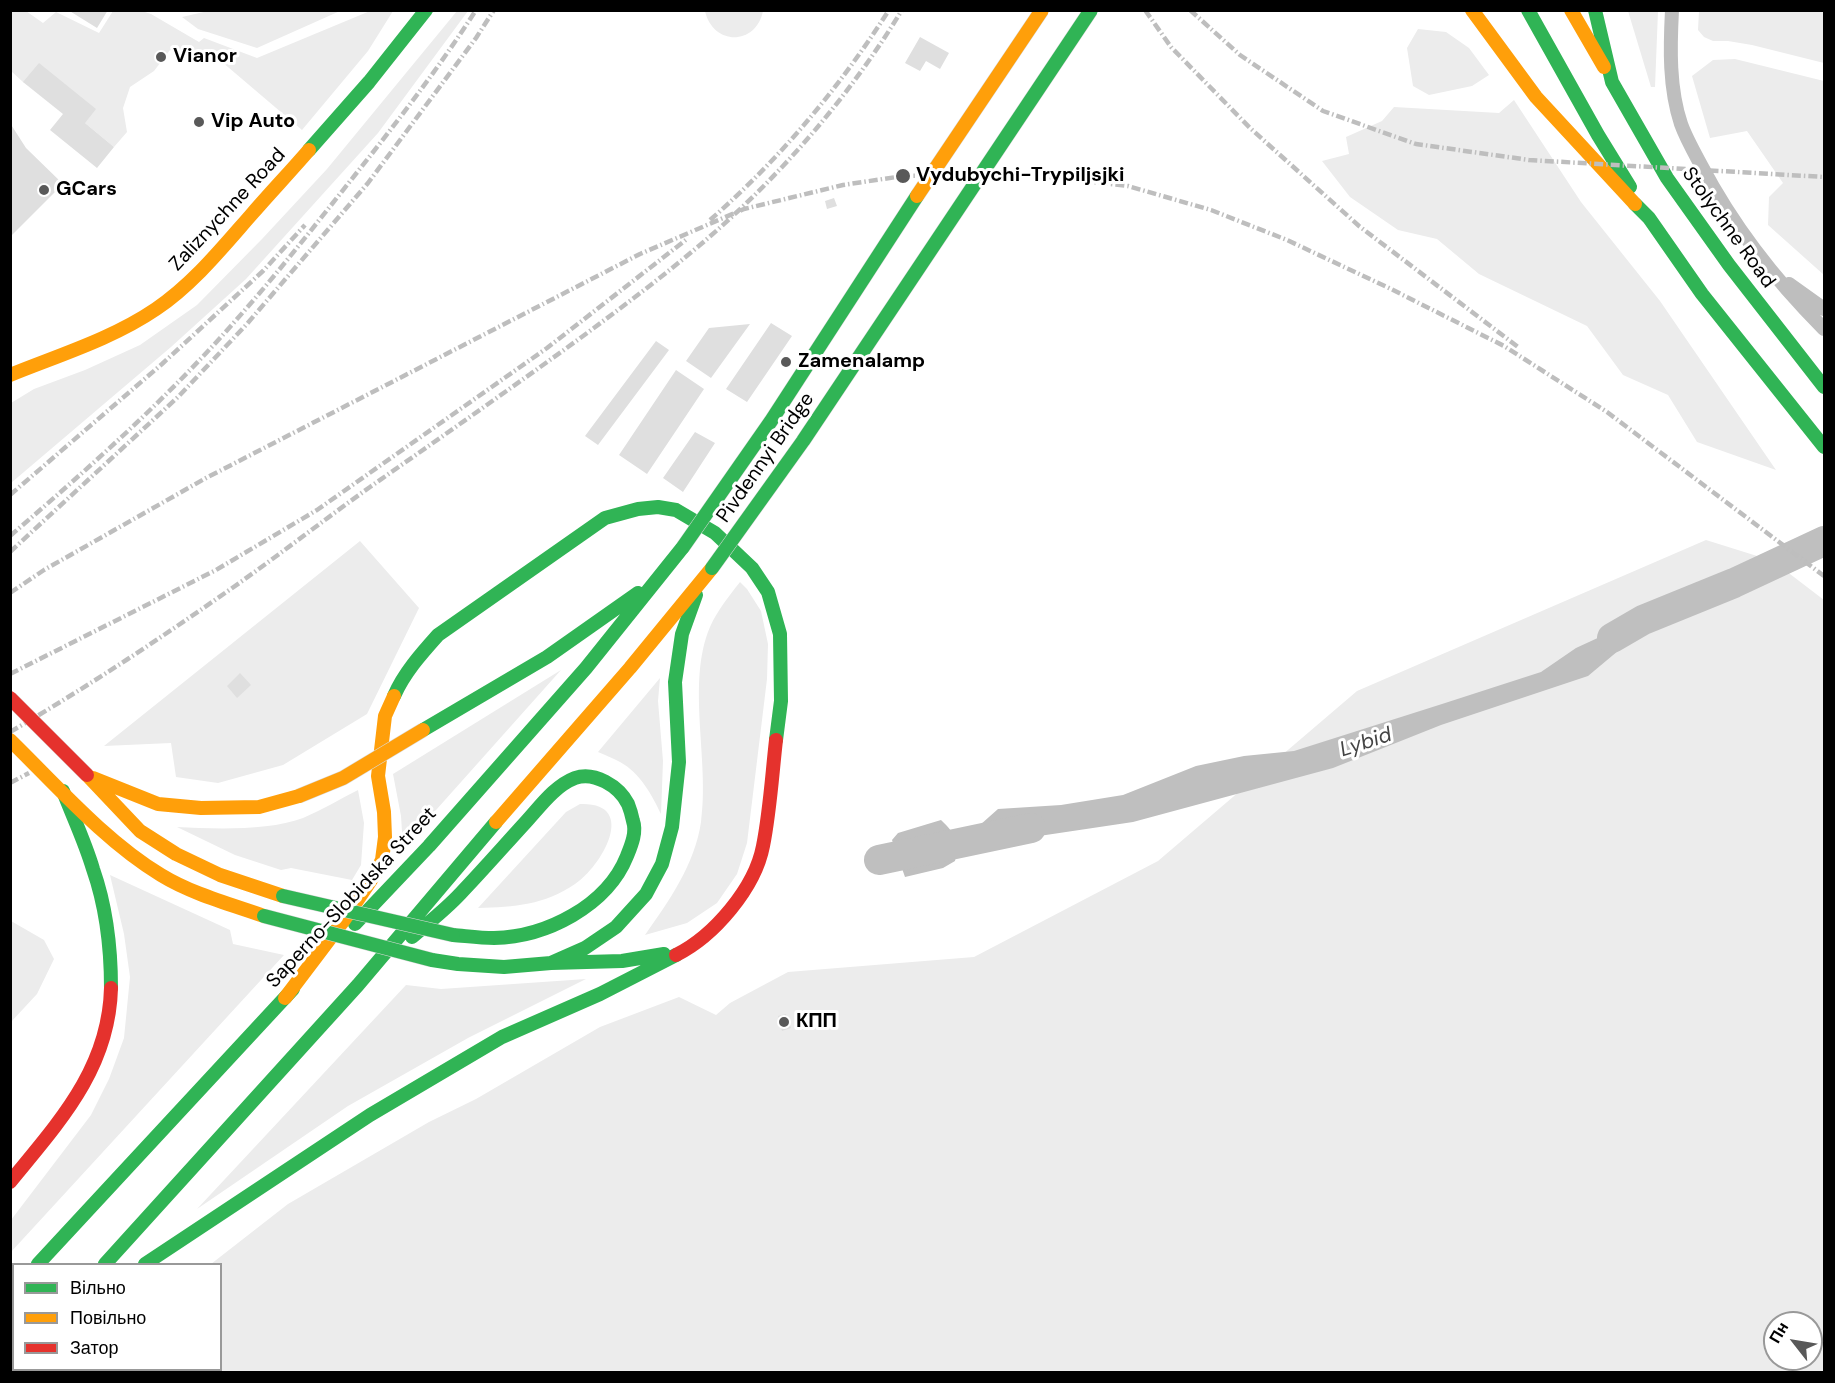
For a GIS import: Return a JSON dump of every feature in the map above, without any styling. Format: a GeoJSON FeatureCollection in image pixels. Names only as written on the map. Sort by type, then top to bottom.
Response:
{"type":"FeatureCollection","features":[{"type":"Feature","properties":{"kind":"main road","name":"Zaliznychne Road"},"geometry":{"type":"LineString","coordinates":[[10,375],[98,339],[141,318],[176,293],[212,259],[357,98],[426,10]]}},
{"type":"Feature","properties":{"kind":"main road","name":"Pivdennyi Bridge"},"geometry":{"type":"LineString","coordinates":[[683,547],[771,421],[940,161],[1042,10]]}},
{"type":"Feature","properties":{"kind":"main road","name":"Pivdennyi Bridge"},"geometry":{"type":"LineString","coordinates":[[702,581],[803,441],[1092,10]]}},
{"type":"Feature","properties":{"kind":"main road"},"geometry":{"type":"LineString","coordinates":[[1472,10],[1536,96],[1649,218]]}},
{"type":"Feature","properties":{"kind":"main road"},"geometry":{"type":"LineString","coordinates":[[1528,10],[1598,135],[1649,218],[1702,294],[1824,447]]}},
{"type":"Feature","properties":{"kind":"main road","name":"Stolychne Road"},"geometry":{"type":"LineString","coordinates":[[1571,10],[1667,178],[1729,265],[1824,387]]}},
{"type":"Feature","properties":{"kind":"main road"},"geometry":{"type":"LineString","coordinates":[[1596,16],[1612,82]]}},
{"type":"Feature","properties":{"kind":"main road"},"geometry":{"type":"LineString","coordinates":[[147,1263],[370,1115],[502,1037],[600,994],[682,952],[717,925],[735,905],[753,873],[763,848],[781,701],[780,634],[768,592],[752,568],[715,533],[676,510],[658,507],[638,508],[605,518],[438,635],[420,655],[399,685],[385,716],[378,776],[384,813],[385,837],[382,860],[344,920],[285,998]]}},
{"type":"Feature","properties":{"kind":"main road","name":"Saperno-Slobidska Street"},"geometry":{"type":"LineString","coordinates":[[39,1263],[429,846],[586,668],[683,547]]}},
{"type":"Feature","properties":{"kind":"main road"},"geometry":{"type":"LineString","coordinates":[[87,776],[158,804],[190,807],[259,807],[299,796],[343,778],[547,657],[662,575]]}},
{"type":"Feature","properties":{"kind":"main road"},"geometry":{"type":"LineString","coordinates":[[622,961],[608,952],[605,943],[616,927],[646,894],[662,864],[672,827],[679,762],[675,682],[682,634],[702,581]]}},
{"type":"Feature","properties":{"kind":"main road"},"geometry":{"type":"LineString","coordinates":[[106,1263],[358,985],[702,581]]}},
{"type":"Feature","properties":{"kind":"main road"},"geometry":{"type":"LineString","coordinates":[[10,698],[140,831],[177,854],[220,875],[283,896],[453,935],[494,938],[522,935],[546,929],[582,909],[606,889],[622,868],[632,842],[635,826],[628,804],[619,791],[608,783],[590,776],[575,778],[553,792],[458,896],[358,985]]}},
{"type":"Feature","properties":{"kind":"main road"},"geometry":{"type":"LineString","coordinates":[[10,740],[98,826],[132,855],[162,876],[198,893],[264,916],[432,960],[458,964],[504,967],[622,961],[682,952]]}},
{"type":"Feature","properties":{"kind":"main road"},"geometry":{"type":"LineString","coordinates":[[10,1182],[67,1109],[90,1073],[102,1047],[110,1012],[112,980],[99,888],[91,859],[63,791]]}},
{"type":"Feature","properties":{"kind":"main road"},"geometry":{"type":"LineString","coordinates":[[552,963],[585,948],[616,927]]}},
{"type":"Feature","properties":{"kind":"street"},"geometry":{"type":"LineString","coordinates":[[1672,10],[1670,51],[1674,94],[1681,124],[1710,183],[1741,231],[1798,303],[1824,329]]}},
{"type":"Feature","properties":{"kind":"street"},"geometry":{"type":"LineString","coordinates":[[1775,274],[1824,309]]}},
{"type":"Feature","properties":{"kind":"shaded area"},"geometry":{"type":"Polygon","coordinates":[[[11,11],[26,11],[43,23],[56,12],[99,33],[113,11],[142,11],[199,42],[204,38],[257,58],[370,11],[393,11],[368,51],[302,130],[215,56],[211,61],[192,49],[184,57],[170,50],[154,71],[130,87],[123,108],[127,132],[114,147],[85,123],[23,82],[11,71],[11,11]]]}},
{"type":"Feature","properties":{"kind":"shaded area"},"geometry":{"type":"Polygon","coordinates":[[[208,11],[340,11],[257,48],[198,29],[182,17],[208,11]]]}},
{"type":"Feature","properties":{"kind":"shaded area"},"geometry":{"type":"Polygon","coordinates":[[[457,11],[468,11],[378,133],[246,279],[171,347],[11,483],[11,403],[34,389],[85,370],[140,345],[197,305],[327,169],[457,11]]]}},
{"type":"Feature","properties":{"kind":"shaded area"},"geometry":{"type":"Polygon","coordinates":[[[705,11],[763,11],[752,31],[744,36],[734,37],[725,36],[716,31],[705,11]]]}},
{"type":"Feature","properties":{"kind":"shaded area"},"geometry":{"type":"Polygon","coordinates":[[[1628,11],[1658,11],[1655,87],[1651,87],[1628,11]]]}},
{"type":"Feature","properties":{"kind":"shaded area"},"geometry":{"type":"Polygon","coordinates":[[[1699,11],[1824,11],[1824,63],[1752,45],[1713,41],[1704,37],[1698,30],[1699,11]]]}},
{"type":"Feature","properties":{"kind":"shaded area"},"geometry":{"type":"Polygon","coordinates":[[[1418,29],[1446,32],[1469,48],[1489,75],[1472,86],[1429,95],[1413,86],[1407,48],[1418,29]]]}},
{"type":"Feature","properties":{"kind":"shaded area"},"geometry":{"type":"Polygon","coordinates":[[[1735,59],[1824,81],[1824,275],[1768,225],[1769,197],[1783,183],[1747,131],[1710,138],[1692,76],[1713,60],[1735,59]]]}},
{"type":"Feature","properties":{"kind":"shaded area"},"geometry":{"type":"Polygon","coordinates":[[[1514,100],[1581,202],[1660,301],[1776,470],[1697,442],[1668,395],[1623,375],[1587,326],[1479,274],[1437,239],[1398,230],[1350,197],[1322,161],[1349,154],[1346,137],[1382,121],[1394,107],[1499,113],[1514,100]]]}},
{"type":"Feature","properties":{"kind":"shaded area"},"geometry":{"type":"Polygon","coordinates":[[[1706,540],[1773,561],[1824,600],[1824,1372],[85,1372],[222,1371],[222,1263],[212,1263],[288,1204],[600,1027],[679,997],[716,1015],[730,1003],[788,972],[974,957],[1158,861],[1357,691],[1706,540]]]}},
{"type":"Feature","properties":{"kind":"shaded area"},"geometry":{"type":"Polygon","coordinates":[[[360,541],[419,608],[367,714],[283,765],[218,783],[176,777],[171,743],[104,746],[360,541]]]}},
{"type":"Feature","properties":{"kind":"shaded area"},"geometry":{"type":"Polygon","coordinates":[[[740,582],[761,611],[768,644],[767,679],[747,843],[737,874],[717,903],[687,923],[645,935],[680,882],[698,838],[703,798],[699,697],[703,649],[713,621],[740,582]]]}},
{"type":"Feature","properties":{"kind":"shaded area"},"geometry":{"type":"Polygon","coordinates":[[[561,670],[403,847],[401,816],[393,774],[561,670]]]}},
{"type":"Feature","properties":{"kind":"shaded area"},"geometry":{"type":"Polygon","coordinates":[[[660,678],[658,701],[663,761],[661,814],[649,792],[634,772],[620,762],[598,752],[660,678]]]}},
{"type":"Feature","properties":{"kind":"shaded area"},"geometry":{"type":"Polygon","coordinates":[[[358,790],[364,823],[361,865],[352,880],[291,868],[281,870],[235,855],[177,827],[241,828],[289,822],[310,815],[358,790]]]}},
{"type":"Feature","properties":{"kind":"shaded area"},"geometry":{"type":"Polygon","coordinates":[[[580,804],[598,806],[608,813],[611,824],[610,836],[604,850],[585,875],[563,891],[540,901],[517,906],[478,908],[566,812],[580,804]]]}},
{"type":"Feature","properties":{"kind":"shaded area"},"geometry":{"type":"Polygon","coordinates":[[[110,875],[230,930],[233,944],[284,955],[11,1252],[11,1220],[91,1115],[109,1079],[124,1038],[130,977],[124,934],[110,875]]]}},
{"type":"Feature","properties":{"kind":"shaded area"},"geometry":{"type":"Polygon","coordinates":[[[11,921],[44,940],[54,959],[37,994],[11,1022],[11,921]]]}},
{"type":"Feature","properties":{"kind":"shaded area"},"geometry":{"type":"Polygon","coordinates":[[[586,979],[468,1038],[348,1106],[197,1209],[406,985],[441,989],[586,979]]]}},
{"type":"Feature","properties":{"kind":"water"},"geometry":{"type":"Polygon","coordinates":[[[1647,612],[1649,625],[1588,676],[1441,725],[1333,768],[1133,822],[999,842],[980,825],[998,809],[1061,805],[1123,795],[1196,766],[1244,756],[1294,751],[1442,704],[1541,672],[1576,648],[1647,612]]]}},
{"type":"Feature","properties":{"kind":"water"},"geometry":{"type":"Polygon","coordinates":[[[941,820],[955,838],[957,848],[955,861],[943,868],[905,877],[892,840],[898,833],[941,820]]]}},
{"type":"Feature","properties":{"kind":"building"},"geometry":{"type":"Polygon","coordinates":[[[68,10],[108,10],[97,28],[68,10]]]}},
{"type":"Feature","properties":{"kind":"building"},"geometry":{"type":"Polygon","coordinates":[[[920,37],[949,53],[940,69],[926,61],[920,71],[905,63],[920,37]]]}},
{"type":"Feature","properties":{"kind":"building"},"geometry":{"type":"Polygon","coordinates":[[[39,63],[96,109],[85,123],[114,147],[97,168],[50,130],[63,114],[23,82],[39,63]]]}},
{"type":"Feature","properties":{"kind":"building"},"geometry":{"type":"Polygon","coordinates":[[[10,123],[26,148],[63,184],[10,237],[10,123]]]}},
{"type":"Feature","properties":{"kind":"building"},"geometry":{"type":"Polygon","coordinates":[[[834,198],[837,206],[827,209],[825,201],[834,198]]]}},
{"type":"Feature","properties":{"kind":"building"},"geometry":{"type":"Polygon","coordinates":[[[771,323],[792,336],[747,402],[726,389],[771,323]]]}},
{"type":"Feature","properties":{"kind":"building"},"geometry":{"type":"Polygon","coordinates":[[[750,324],[711,378],[686,361],[709,328],[750,324]]]}},
{"type":"Feature","properties":{"kind":"building"},"geometry":{"type":"Polygon","coordinates":[[[656,341],[669,350],[598,445],[585,436],[656,341]]]}},
{"type":"Feature","properties":{"kind":"building"},"geometry":{"type":"Polygon","coordinates":[[[676,370],[704,389],[647,474],[619,455],[676,370]]]}},
{"type":"Feature","properties":{"kind":"building"},"geometry":{"type":"Polygon","coordinates":[[[695,432],[715,443],[683,492],[663,478],[695,432]]]}},
{"type":"Feature","properties":{"kind":"building"},"geometry":{"type":"Polygon","coordinates":[[[240,673],[251,685],[237,698],[227,686],[240,673]]]}},
{"type":"Feature","properties":{"kind":"building","name":"КПП"},"geometry":{"type":"Polygon","coordinates":[[[786,1014],[791,1028],[782,1031],[778,1016],[786,1014]]]}},
{"type":"Feature","properties":{"kind":"waterway","name":"Lybid"},"geometry":{"type":"LineString","coordinates":[[1612,638],[1643,620],[1734,583],[1824,541]]}},
{"type":"Feature","properties":{"kind":"waterway","name":"Lybid"},"geometry":{"type":"LineString","coordinates":[[879,860],[1031,828]]}},
{"type":"Feature","properties":{"kind":"railway"},"geometry":{"type":"LineString","coordinates":[[10,536],[156,404],[237,319],[297,248],[386,135],[433,74],[476,10]]}},
{"type":"Feature","properties":{"kind":"railway"},"geometry":{"type":"LineString","coordinates":[[10,552],[178,397],[246,325],[368,183],[476,38],[494,10]]}},
{"type":"Feature","properties":{"kind":"railway"},"geometry":{"type":"LineString","coordinates":[[710,220],[760,173],[807,121],[850,67],[889,10]]}},
{"type":"Feature","properties":{"kind":"railway"},"geometry":{"type":"LineString","coordinates":[[10,732],[119,665],[225,593],[579,339],[680,262],[737,212],[805,142],[847,91],[902,10]]}},
{"type":"Feature","properties":{"kind":"railway"},"geometry":{"type":"LineString","coordinates":[[1145,10],[1171,47],[1250,128],[1359,226],[1518,347]]}},
{"type":"Feature","properties":{"kind":"railway"},"geometry":{"type":"LineString","coordinates":[[1190,10],[1240,55],[1323,111],[1416,144],[1529,160],[1824,177]]}},
{"type":"Feature","properties":{"kind":"railway"},"geometry":{"type":"LineString","coordinates":[[10,593],[44,570],[206,478],[640,254],[744,209],[843,185],[903,176],[969,175],[1041,176],[1128,186],[1211,210],[1287,240],[1504,346],[1607,412],[1824,576]]}},
{"type":"Feature","properties":{"kind":"railway"},"geometry":{"type":"LineString","coordinates":[[10,495],[162,364],[263,271],[305,225]]}},
{"type":"Feature","properties":{"kind":"railway"},"geometry":{"type":"LineString","coordinates":[[10,674],[216,570],[317,510],[547,348],[687,239]]}},
{"type":"Feature","properties":{"kind":"railway"},"geometry":{"type":"LineString","coordinates":[[10,783],[29,773]]}},
{"type":"Feature","properties":{"kind":"traffic: fast"},"geometry":{"type":"LineString","coordinates":[[309,150],[369,82],[426,10]]}},
{"type":"Feature","properties":{"kind":"traffic: fast"},"geometry":{"type":"LineString","coordinates":[[712,568],[803,441],[1091,10]]}},
{"type":"Feature","properties":{"kind":"traffic: fast"},"geometry":{"type":"LineString","coordinates":[[1528,10],[1630,187]]}},
{"type":"Feature","properties":{"kind":"traffic: fast"},"geometry":{"type":"LineString","coordinates":[[1595,10],[1612,82],[1667,178],[1729,265],[1824,387]]}},
{"type":"Feature","properties":{"kind":"traffic: fast"},"geometry":{"type":"LineString","coordinates":[[683,547],[771,421],[917,196]]}},
{"type":"Feature","properties":{"kind":"traffic: fast"},"geometry":{"type":"LineString","coordinates":[[1635,204],[1649,218],[1702,294],[1824,447]]}},
{"type":"Feature","properties":{"kind":"traffic: fast"},"geometry":{"type":"LineString","coordinates":[[394,696],[408,672],[438,635],[605,518],[638,509],[658,507],[676,510],[715,533],[752,568],[768,592],[780,634],[781,701],[776,740]]}},
{"type":"Feature","properties":{"kind":"traffic: fast"},"geometry":{"type":"LineString","coordinates":[[355,924],[429,846],[586,668],[683,547]]}},
{"type":"Feature","properties":{"kind":"traffic: fast"},"geometry":{"type":"LineString","coordinates":[[423,730],[547,657],[638,593]]}},
{"type":"Feature","properties":{"kind":"traffic: fast"},"geometry":{"type":"LineString","coordinates":[[551,963],[585,948],[616,927],[646,894],[662,864],[672,827],[679,762],[675,682],[682,634],[696,595]]}},
{"type":"Feature","properties":{"kind":"traffic: fast"},"geometry":{"type":"LineString","coordinates":[[412,937],[454,900],[560,786],[582,776],[598,778],[619,791],[629,806],[634,825],[632,843],[618,874],[590,904],[554,925],[534,932],[494,938],[453,935]]}},
{"type":"Feature","properties":{"kind":"traffic: fast"},"geometry":{"type":"LineString","coordinates":[[63,791],[98,883],[109,943],[111,988]]}},
{"type":"Feature","properties":{"kind":"traffic: fast"},"geometry":{"type":"LineString","coordinates":[[106,1263],[358,985],[496,822]]}},
{"type":"Feature","properties":{"kind":"traffic: fast"},"geometry":{"type":"LineString","coordinates":[[283,896],[453,935]]}},
{"type":"Feature","properties":{"kind":"traffic: fast"},"geometry":{"type":"LineString","coordinates":[[264,916],[432,960]]}},
{"type":"Feature","properties":{"kind":"traffic: fast"},"geometry":{"type":"LineString","coordinates":[[432,960],[504,967],[622,961],[664,954]]}},
{"type":"Feature","properties":{"kind":"traffic: fast"},"geometry":{"type":"LineString","coordinates":[[147,1263],[370,1115],[502,1037],[600,994],[676,955]]}},
{"type":"Feature","properties":{"kind":"traffic: fast"},"geometry":{"type":"LineString","coordinates":[[39,1263],[293,989]]}},
{"type":"Feature","properties":{"kind":"traffic: slow"},"geometry":{"type":"LineString","coordinates":[[917,196],[1042,10]]}},
{"type":"Feature","properties":{"kind":"traffic: slow"},"geometry":{"type":"LineString","coordinates":[[1472,10],[1536,97],[1635,204]]}},
{"type":"Feature","properties":{"kind":"traffic: slow"},"geometry":{"type":"LineString","coordinates":[[1571,10],[1604,67]]}},
{"type":"Feature","properties":{"kind":"traffic: slow"},"geometry":{"type":"LineString","coordinates":[[10,375],[122,329],[170,299],[206,265],[309,150]]}},
{"type":"Feature","properties":{"kind":"traffic: slow"},"geometry":{"type":"LineString","coordinates":[[496,822],[630,668],[712,568]]}},
{"type":"Feature","properties":{"kind":"traffic: slow"},"geometry":{"type":"LineString","coordinates":[[285,998],[344,920],[382,860],[385,837],[384,812],[378,776],[385,716],[394,696]]}},
{"type":"Feature","properties":{"kind":"traffic: slow"},"geometry":{"type":"LineString","coordinates":[[299,796],[343,778],[423,730]]}},
{"type":"Feature","properties":{"kind":"traffic: slow"},"geometry":{"type":"LineString","coordinates":[[10,740],[82,812],[140,861],[185,888],[264,916]]}},
{"type":"Feature","properties":{"kind":"traffic: slow"},"geometry":{"type":"LineString","coordinates":[[87,775],[140,831],[176,854],[220,875],[283,896]]}},
{"type":"Feature","properties":{"kind":"traffic: slow"},"geometry":{"type":"LineString","coordinates":[[93,778],[158,804],[201,808],[259,807],[299,796]]}},
{"type":"Feature","properties":{"kind":"traffic: jam"},"geometry":{"type":"LineString","coordinates":[[10,698],[87,775]]}},
{"type":"Feature","properties":{"kind":"traffic: jam"},"geometry":{"type":"LineString","coordinates":[[676,955],[704,936],[731,909],[759,862],[769,806],[776,740]]}},
{"type":"Feature","properties":{"kind":"traffic: jam"},"geometry":{"type":"LineString","coordinates":[[10,1182],[63,1116],[91,1069],[108,1017],[111,988]]}},
{"type":"Feature","properties":{"kind":"place","name":"Vianor"},"geometry":{"type":"Point","coordinates":[161,57]}},
{"type":"Feature","properties":{"kind":"place","name":"Vip Auto"},"geometry":{"type":"Point","coordinates":[199,122]}},
{"type":"Feature","properties":{"kind":"place","name":"Vydubychi-Trypiljsjki"},"geometry":{"type":"Point","coordinates":[903,176]}},
{"type":"Feature","properties":{"kind":"place","name":"GCars"},"geometry":{"type":"Point","coordinates":[44,190]}},
{"type":"Feature","properties":{"kind":"place","name":"Zamenalamp"},"geometry":{"type":"Point","coordinates":[786,362]}},
{"type":"Feature","properties":{"kind":"place","name":"КПП"},"geometry":{"type":"Point","coordinates":[784,1022]}}]}
